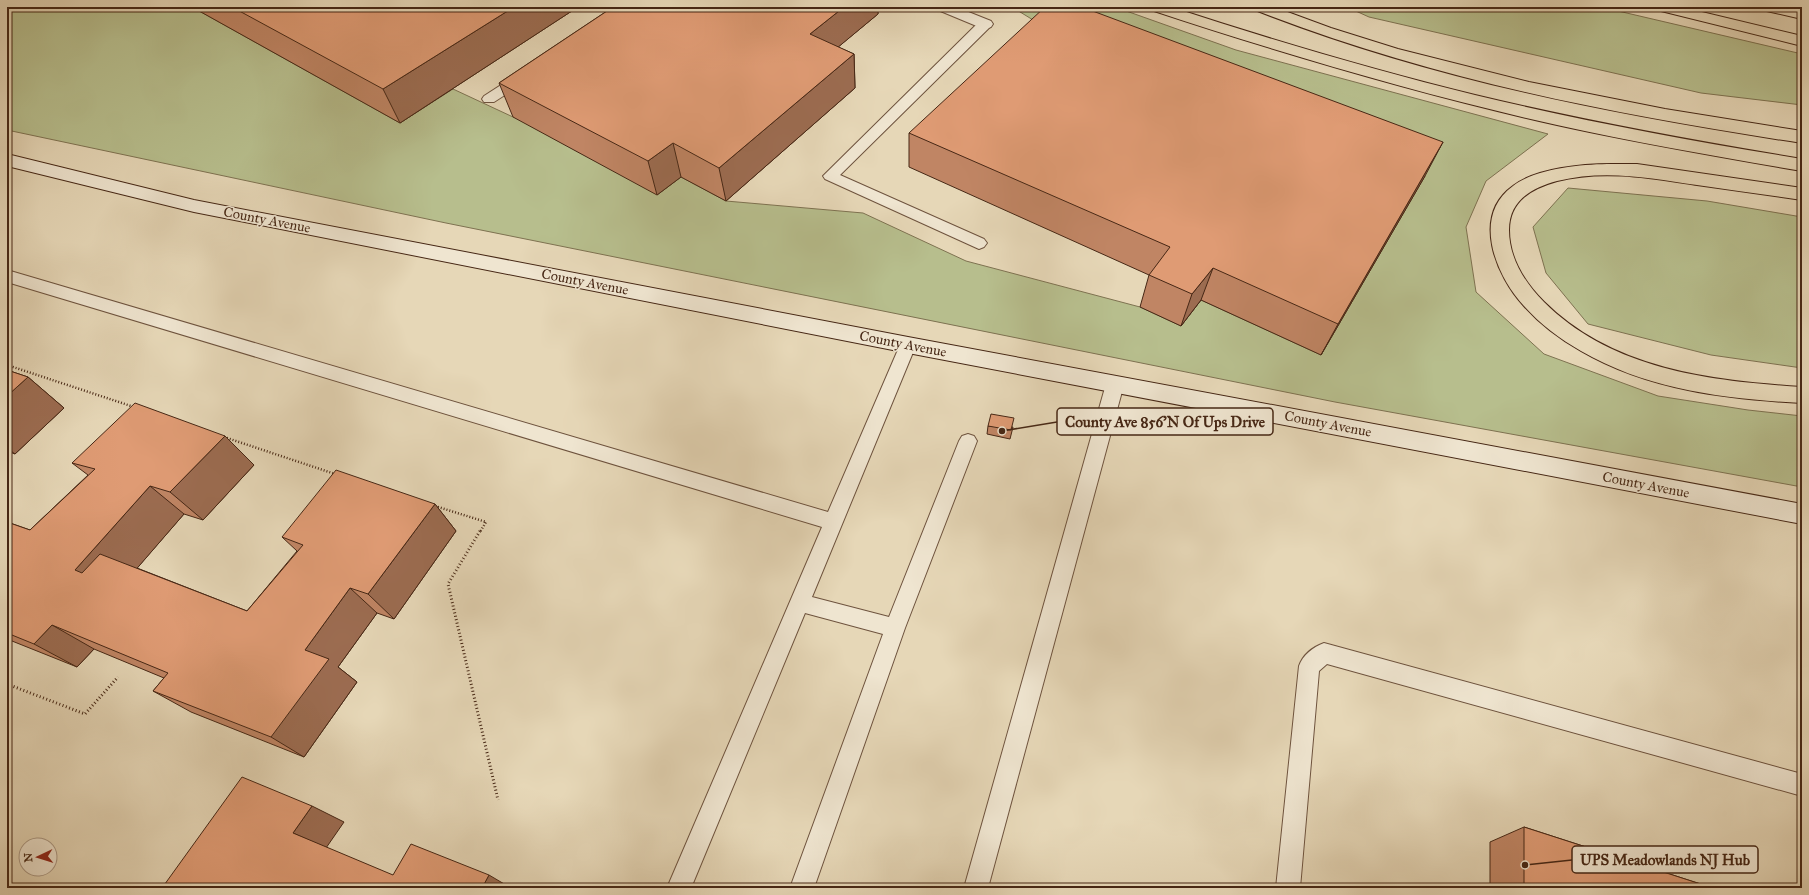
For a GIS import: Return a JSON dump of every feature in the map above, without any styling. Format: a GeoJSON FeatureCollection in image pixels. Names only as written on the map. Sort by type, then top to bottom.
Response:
{"type":"FeatureCollection","features":[{"type":"Feature","properties":{"kind":"highway"},"geometry":{"type":"LineString","coordinates":[[1156,7],[1273,45],[1406,83],[1498,106],[1652,139],[1802,165]]}},
{"type":"Feature","properties":{"kind":"highway"},"geometry":{"type":"LineString","coordinates":[[1260,7],[1396,53],[1510,83],[1628,108],[1802,137]]}},
{"type":"Feature","properties":{"kind":"highway"},"geometry":{"type":"LineString","coordinates":[[1662,7],[1802,41]]}},
{"type":"Feature","properties":{"kind":"highway"},"geometry":{"type":"LineString","coordinates":[[1768,7],[1802,14]]}},
{"type":"Feature","properties":{"kind":"highway"},"geometry":{"type":"LineString","coordinates":[[1802,194],[1669,174],[1610,169],[1583,170],[1562,173],[1528,185],[1513,195],[1503,210],[1499,227],[1500,245],[1507,264],[1518,285],[1537,307],[1561,328],[1589,346],[1622,362],[1692,384],[1729,390],[1802,395]]}},
{"type":"Feature","properties":{"kind":"main road"},"geometry":{"type":"LineString","coordinates":[[943,7],[985,24]]}},
{"type":"Feature","properties":{"kind":"main road","name":"County Avenue"},"geometry":{"type":"LineString","coordinates":[[7,160],[194,206],[908,345],[1802,514]]}},
{"type":"Feature","properties":{"kind":"lane"},"geometry":{"type":"LineString","coordinates":[[979,243],[830,176],[985,24]]}},
{"type":"Feature","properties":{"kind":"lane"},"geometry":{"type":"LineString","coordinates":[[489,99],[535,68]]}},
{"type":"Feature","properties":{"kind":"lane"},"geometry":{"type":"LineString","coordinates":[[7,276],[834,522]]}},
{"type":"Feature","properties":{"kind":"lane"},"geometry":{"type":"LineString","coordinates":[[679,888],[908,345]]}},
{"type":"Feature","properties":{"kind":"lane"},"geometry":{"type":"LineString","coordinates":[[976,888],[1115,384]]}},
{"type":"Feature","properties":{"kind":"lane"},"geometry":{"type":"LineString","coordinates":[[802,888],[896,628],[968,441]]}},
{"type":"Feature","properties":{"kind":"lane"},"geometry":{"type":"LineString","coordinates":[[800,603],[896,628]]}},
{"type":"Feature","properties":{"kind":"lane"},"geometry":{"type":"LineString","coordinates":[[1288,888],[1309,666],[1324,653],[1802,785]]}},
{"type":"Feature","properties":{"kind":"path"},"geometry":{"type":"LineString","coordinates":[[7,365],[142,410]]}},
{"type":"Feature","properties":{"kind":"path"},"geometry":{"type":"LineString","coordinates":[[217,435],[336,475]]}},
{"type":"Feature","properties":{"kind":"path"},"geometry":{"type":"LineString","coordinates":[[434,506],[486,522],[448,584],[498,800]]}},
{"type":"Feature","properties":{"kind":"path"},"geometry":{"type":"LineString","coordinates":[[7,684],[85,714],[118,677]]}},
{"type":"Feature","properties":{"kind":"green space"},"geometry":{"type":"Polygon","coordinates":[[[7,7],[192,7],[400,123],[453,89],[513,117],[681,177],[726,201],[863,213],[966,261],[1140,307],[1181,326],[1201,300],[1321,355],[1051,31],[1012,7],[1115,7],[1236,50],[1548,134],[1486,181],[1466,227],[1476,292],[1544,354],[1658,396],[1748,410],[1802,416],[1802,487],[1335,402],[446,223],[7,130],[7,7]]]}},
{"type":"Feature","properties":{"kind":"green space"},"geometry":{"type":"Polygon","coordinates":[[[1347,7],[1601,7],[1802,54],[1802,105],[1701,93],[1369,17],[1347,7]]]}},
{"type":"Feature","properties":{"kind":"green space"},"geometry":{"type":"Polygon","coordinates":[[[1568,188],[1707,201],[1802,217],[1802,368],[1711,355],[1588,324],[1546,273],[1533,227],[1568,188]]]}},
{"type":"Feature","properties":{"kind":"building"},"geometry":{"type":"Polygon","coordinates":[[[232,7],[514,7],[383,89],[232,7]]]}},
{"type":"Feature","properties":{"kind":"building"},"geometry":{"type":"Polygon","coordinates":[[[613,7],[844,7],[810,34],[854,54],[719,168],[673,143],[648,161],[499,83],[613,7]]]}},
{"type":"Feature","properties":{"kind":"building"},"geometry":{"type":"Polygon","coordinates":[[[1045,7],[1082,7],[1443,142],[1338,324],[1213,268],[1192,294],[1149,275],[1170,247],[909,133],[1045,7]]]}},
{"type":"Feature","properties":{"kind":"building"},"geometry":{"type":"Polygon","coordinates":[[[7,370],[28,377],[7,396],[7,370]]]}},
{"type":"Feature","properties":{"kind":"building"},"geometry":{"type":"Polygon","coordinates":[[[135,403],[225,436],[170,492],[150,486],[75,570],[82,573],[100,554],[247,611],[303,545],[282,537],[336,470],[435,504],[368,594],[350,588],[305,650],[329,659],[271,737],[153,691],[168,673],[52,625],[34,644],[7,633],[7,522],[30,530],[95,469],[72,463],[135,403]]]}},
{"type":"Feature","properties":{"kind":"building"},"geometry":{"type":"Polygon","coordinates":[[[991,414],[1014,418],[1011,430],[988,426],[991,414]]]}},
{"type":"Feature","properties":{"kind":"building"},"geometry":{"type":"Polygon","coordinates":[[[242,777],[312,806],[293,833],[393,875],[411,844],[489,875],[482,888],[162,888],[242,777]]]}},
{"type":"Feature","properties":{"kind":"building"},"geometry":{"type":"Polygon","coordinates":[[[1524,827],[1713,888],[1524,888],[1524,827]]]}},
{"type":"Feature","properties":{"kind":"place","name":"County Ave 856'N Of Ups Drive"},"geometry":{"type":"Point","coordinates":[1002,431]}},
{"type":"Feature","properties":{"kind":"place","name":"UPS Meadowlands NJ Hub"},"geometry":{"type":"Point","coordinates":[1525,865]}}]}
